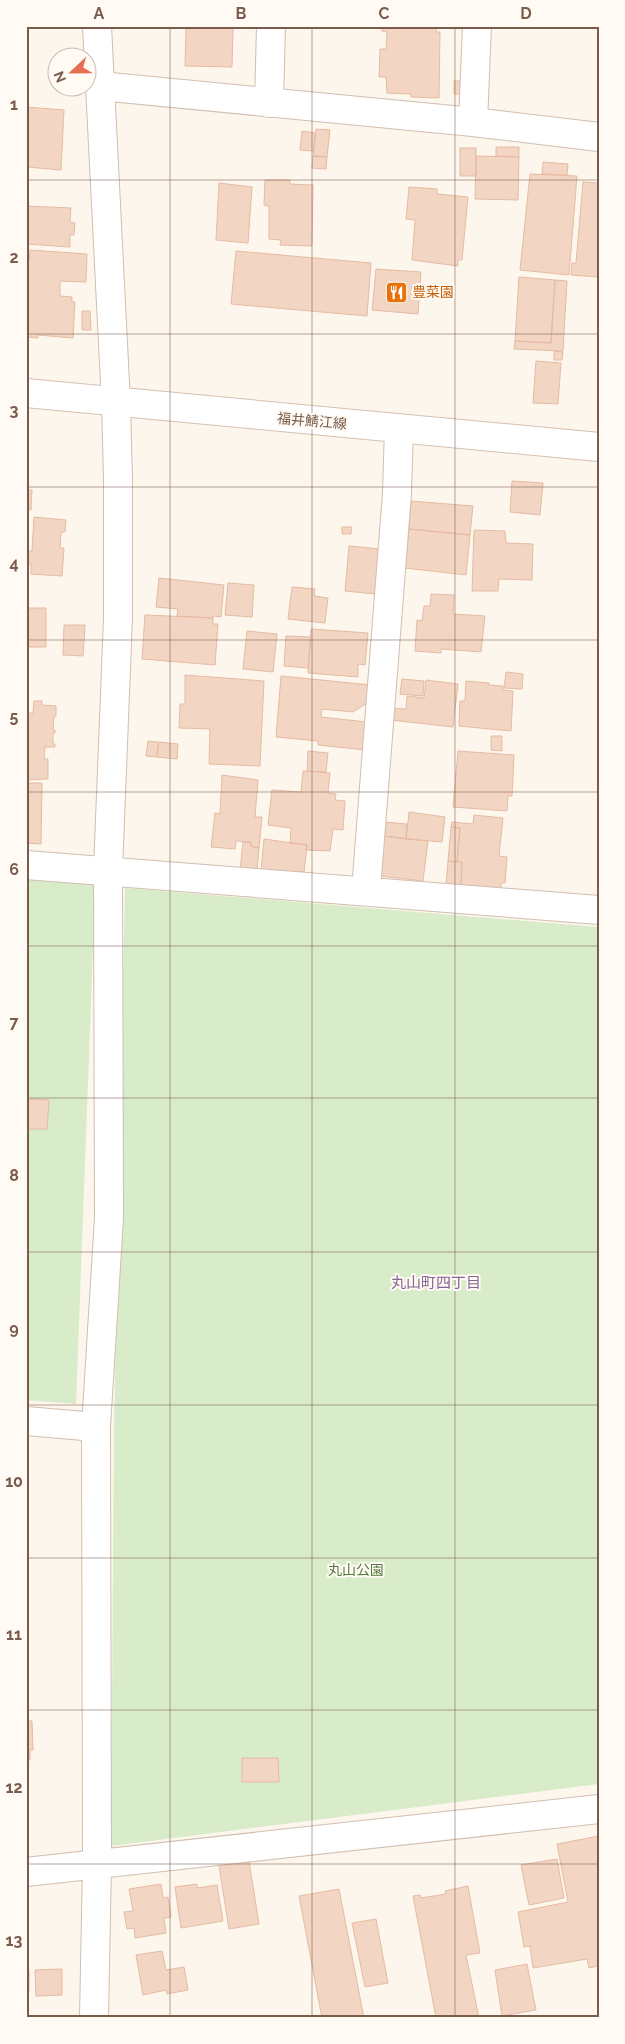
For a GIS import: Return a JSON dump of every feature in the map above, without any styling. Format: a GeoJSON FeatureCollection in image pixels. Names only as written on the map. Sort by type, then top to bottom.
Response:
{"type":"FeatureCollection","features":[{"type":"Feature","properties":{"kind":"street"},"geometry":{"type":"LineString","coordinates":[[94,2018],[97,1863],[96,1427],[108,1218],[108,870],[118,618],[116,403],[97,26]]}},
{"type":"Feature","properties":{"kind":"street"},"geometry":{"type":"LineString","coordinates":[[269,103],[271,26]]}},
{"type":"Feature","properties":{"kind":"street"},"geometry":{"type":"LineString","coordinates":[[473,122],[477,26]]}},
{"type":"Feature","properties":{"kind":"street"},"geometry":{"type":"LineString","coordinates":[[100,86],[473,122],[599,137]]}},
{"type":"Feature","properties":{"kind":"street","name":"福井鯖江線"},"geometry":{"type":"LineString","coordinates":[[26,393],[116,403],[599,447]]}},
{"type":"Feature","properties":{"kind":"street"},"geometry":{"type":"LineString","coordinates":[[366,890],[397,493],[399,429]]}},
{"type":"Feature","properties":{"kind":"street"},"geometry":{"type":"LineString","coordinates":[[26,865],[366,890],[599,910]]}},
{"type":"Feature","properties":{"kind":"street"},"geometry":{"type":"LineString","coordinates":[[26,1421],[96,1427]]}},
{"type":"Feature","properties":{"kind":"street"},"geometry":{"type":"LineString","coordinates":[[26,1872],[599,1809]]}},
{"type":"Feature","properties":{"kind":"green space"},"geometry":{"type":"Polygon","coordinates":[[[26,864],[96,869],[76,1404],[26,1400],[26,864]]]}},
{"type":"Feature","properties":{"kind":"green space","name":"丸山公園"},"geometry":{"type":"Polygon","coordinates":[[[125,888],[599,927],[599,1784],[111,1846],[114,1426],[125,888]]]}},
{"type":"Feature","properties":{"kind":"building"},"geometry":{"type":"Polygon","coordinates":[[[186,26],[233,26],[232,67],[185,66],[186,26]]]}},
{"type":"Feature","properties":{"kind":"building"},"geometry":{"type":"Polygon","coordinates":[[[382,26],[436,26],[436,32],[440,32],[439,98],[411,97],[411,94],[387,93],[386,77],[379,77],[380,49],[386,49],[387,32],[382,31],[382,26]]]}},
{"type":"Feature","properties":{"kind":"building"},"geometry":{"type":"Polygon","coordinates":[[[454,81],[464,81],[464,94],[454,94],[454,81]]]}},
{"type":"Feature","properties":{"kind":"building"},"geometry":{"type":"Polygon","coordinates":[[[26,107],[64,110],[61,170],[27,167],[26,107]]]}},
{"type":"Feature","properties":{"kind":"building"},"geometry":{"type":"Polygon","coordinates":[[[316,129],[330,130],[327,157],[313,156],[316,129]]]}},
{"type":"Feature","properties":{"kind":"building"},"geometry":{"type":"Polygon","coordinates":[[[302,131],[315,133],[314,151],[300,150],[302,131]]]}},
{"type":"Feature","properties":{"kind":"building"},"geometry":{"type":"Polygon","coordinates":[[[496,147],[519,147],[519,157],[496,156],[496,147]]]}},
{"type":"Feature","properties":{"kind":"building"},"geometry":{"type":"Polygon","coordinates":[[[460,148],[476,148],[476,176],[460,176],[460,148]]]}},
{"type":"Feature","properties":{"kind":"building"},"geometry":{"type":"Polygon","coordinates":[[[313,156],[327,157],[326,169],[312,168],[313,156]]]}},
{"type":"Feature","properties":{"kind":"building"},"geometry":{"type":"Polygon","coordinates":[[[476,156],[519,157],[518,200],[475,199],[476,156]]]}},
{"type":"Feature","properties":{"kind":"building"},"geometry":{"type":"Polygon","coordinates":[[[543,162],[568,164],[567,175],[542,174],[543,162]]]}},
{"type":"Feature","properties":{"kind":"building"},"geometry":{"type":"Polygon","coordinates":[[[530,174],[577,176],[569,275],[520,270],[530,174]]]}},
{"type":"Feature","properties":{"kind":"building"},"geometry":{"type":"Polygon","coordinates":[[[265,180],[290,180],[290,184],[313,185],[312,246],[280,245],[281,240],[269,239],[269,206],[264,205],[265,180]]]}},
{"type":"Feature","properties":{"kind":"building"},"geometry":{"type":"Polygon","coordinates":[[[583,182],[599,183],[599,277],[571,275],[572,263],[576,263],[583,182]]]}},
{"type":"Feature","properties":{"kind":"building"},"geometry":{"type":"Polygon","coordinates":[[[219,183],[252,187],[248,243],[216,240],[219,183]]]}},
{"type":"Feature","properties":{"kind":"building"},"geometry":{"type":"Polygon","coordinates":[[[409,187],[437,189],[437,194],[468,197],[462,260],[458,260],[458,266],[412,260],[415,220],[406,219],[409,187]]]}},
{"type":"Feature","properties":{"kind":"building"},"geometry":{"type":"Polygon","coordinates":[[[26,206],[71,208],[70,222],[75,223],[74,235],[70,235],[70,247],[26,244],[26,206]]]}},
{"type":"Feature","properties":{"kind":"building"},"geometry":{"type":"Polygon","coordinates":[[[30,250],[87,254],[86,282],[60,281],[60,296],[72,297],[72,302],[75,302],[73,338],[38,335],[38,338],[26,337],[26,261],[29,261],[30,250]]]}},
{"type":"Feature","properties":{"kind":"building"},"geometry":{"type":"Polygon","coordinates":[[[236,251],[371,263],[367,316],[231,304],[236,251]]]}},
{"type":"Feature","properties":{"kind":"building"},"geometry":{"type":"Polygon","coordinates":[[[376,269],[421,272],[418,314],[372,310],[376,269]]]}},
{"type":"Feature","properties":{"kind":"building"},"geometry":{"type":"Polygon","coordinates":[[[519,277],[555,280],[551,343],[515,341],[519,277]]]}},
{"type":"Feature","properties":{"kind":"building"},"geometry":{"type":"Polygon","coordinates":[[[555,280],[567,281],[563,351],[514,349],[515,341],[551,343],[555,280]]]}},
{"type":"Feature","properties":{"kind":"building"},"geometry":{"type":"Polygon","coordinates":[[[82,311],[90,311],[91,330],[82,330],[82,311]]]}},
{"type":"Feature","properties":{"kind":"building"},"geometry":{"type":"Polygon","coordinates":[[[554,351],[563,352],[562,360],[554,360],[554,351]]]}},
{"type":"Feature","properties":{"kind":"building"},"geometry":{"type":"Polygon","coordinates":[[[536,361],[561,363],[558,404],[533,403],[536,361]]]}},
{"type":"Feature","properties":{"kind":"building"},"geometry":{"type":"Polygon","coordinates":[[[512,481],[543,483],[540,515],[510,512],[512,481]]]}},
{"type":"Feature","properties":{"kind":"building"},"geometry":{"type":"Polygon","coordinates":[[[26,490],[32,490],[31,510],[26,509],[26,490]]]}},
{"type":"Feature","properties":{"kind":"building"},"geometry":{"type":"Polygon","coordinates":[[[411,501],[473,506],[470,535],[409,529],[411,501]]]}},
{"type":"Feature","properties":{"kind":"building"},"geometry":{"type":"Polygon","coordinates":[[[34,517],[66,520],[65,532],[61,532],[60,548],[64,548],[62,576],[31,574],[31,564],[26,564],[28,551],[32,551],[34,517]]]}},
{"type":"Feature","properties":{"kind":"building"},"geometry":{"type":"Polygon","coordinates":[[[342,527],[352,527],[351,534],[342,534],[342,527]]]}},
{"type":"Feature","properties":{"kind":"building"},"geometry":{"type":"Polygon","coordinates":[[[409,529],[470,535],[466,575],[405,568],[409,529]]]}},
{"type":"Feature","properties":{"kind":"building"},"geometry":{"type":"Polygon","coordinates":[[[474,530],[505,531],[506,543],[533,544],[532,580],[499,579],[498,591],[472,591],[474,530]]]}},
{"type":"Feature","properties":{"kind":"building"},"geometry":{"type":"Polygon","coordinates":[[[349,546],[380,549],[376,594],[345,591],[349,546]]]}},
{"type":"Feature","properties":{"kind":"building"},"geometry":{"type":"Polygon","coordinates":[[[159,578],[224,585],[221,617],[177,616],[178,609],[156,607],[159,578]]]}},
{"type":"Feature","properties":{"kind":"building"},"geometry":{"type":"Polygon","coordinates":[[[228,583],[254,585],[252,617],[225,615],[228,583]]]}},
{"type":"Feature","properties":{"kind":"building"},"geometry":{"type":"Polygon","coordinates":[[[292,587],[315,589],[314,596],[328,598],[325,623],[288,619],[292,587]]]}},
{"type":"Feature","properties":{"kind":"building"},"geometry":{"type":"Polygon","coordinates":[[[431,594],[454,595],[453,614],[485,616],[481,652],[441,649],[441,653],[415,651],[417,620],[422,621],[424,606],[430,606],[431,594]]]}},
{"type":"Feature","properties":{"kind":"building"},"geometry":{"type":"Polygon","coordinates":[[[26,608],[46,608],[46,647],[26,647],[26,608]]]}},
{"type":"Feature","properties":{"kind":"building"},"geometry":{"type":"Polygon","coordinates":[[[145,615],[213,618],[213,624],[218,624],[215,665],[142,659],[145,615]]]}},
{"type":"Feature","properties":{"kind":"building"},"geometry":{"type":"Polygon","coordinates":[[[64,625],[85,625],[83,656],[63,655],[64,625]]]}},
{"type":"Feature","properties":{"kind":"building"},"geometry":{"type":"Polygon","coordinates":[[[311,629],[368,633],[365,665],[358,664],[358,677],[308,673],[311,629]]]}},
{"type":"Feature","properties":{"kind":"building"},"geometry":{"type":"Polygon","coordinates":[[[247,631],[277,634],[273,672],[243,669],[247,631]]]}},
{"type":"Feature","properties":{"kind":"building"},"geometry":{"type":"Polygon","coordinates":[[[286,636],[311,637],[308,668],[284,666],[286,636]]]}},
{"type":"Feature","properties":{"kind":"building"},"geometry":{"type":"Polygon","coordinates":[[[506,672],[523,674],[522,689],[504,688],[506,672]]]}},
{"type":"Feature","properties":{"kind":"building"},"geometry":{"type":"Polygon","coordinates":[[[185,675],[264,681],[260,766],[209,764],[210,729],[179,728],[180,704],[185,704],[185,675]]]}},
{"type":"Feature","properties":{"kind":"building"},"geometry":{"type":"Polygon","coordinates":[[[281,676],[371,685],[369,702],[353,712],[322,709],[321,717],[367,722],[365,750],[318,745],[318,741],[276,737],[281,676]]]}},
{"type":"Feature","properties":{"kind":"building"},"geometry":{"type":"Polygon","coordinates":[[[402,679],[424,681],[423,696],[400,694],[402,679]]]}},
{"type":"Feature","properties":{"kind":"building"},"geometry":{"type":"Polygon","coordinates":[[[426,680],[458,684],[453,727],[391,720],[392,708],[406,709],[407,696],[424,698],[426,680]]]}},
{"type":"Feature","properties":{"kind":"building"},"geometry":{"type":"Polygon","coordinates":[[[466,681],[489,683],[489,685],[503,686],[503,690],[513,691],[511,731],[459,726],[460,701],[465,701],[466,681]]]}},
{"type":"Feature","properties":{"kind":"building"},"geometry":{"type":"Polygon","coordinates":[[[34,701],[42,701],[42,705],[56,706],[53,730],[55,730],[55,733],[53,733],[53,744],[55,744],[55,747],[45,747],[44,759],[48,759],[48,779],[26,780],[26,713],[33,713],[34,701]]]}},
{"type":"Feature","properties":{"kind":"building"},"geometry":{"type":"Polygon","coordinates":[[[491,736],[502,736],[502,751],[491,750],[491,736]]]}},
{"type":"Feature","properties":{"kind":"building"},"geometry":{"type":"Polygon","coordinates":[[[148,741],[158,742],[157,757],[146,756],[148,741]]]}},
{"type":"Feature","properties":{"kind":"building"},"geometry":{"type":"Polygon","coordinates":[[[159,742],[178,744],[177,759],[157,757],[159,742]]]}},
{"type":"Feature","properties":{"kind":"building"},"geometry":{"type":"Polygon","coordinates":[[[308,751],[328,753],[326,772],[307,771],[308,751]]]}},
{"type":"Feature","properties":{"kind":"building"},"geometry":{"type":"Polygon","coordinates":[[[458,751],[514,755],[512,796],[508,796],[507,811],[453,807],[458,751]]]}},
{"type":"Feature","properties":{"kind":"building"},"geometry":{"type":"Polygon","coordinates":[[[303,771],[330,773],[328,793],[336,794],[335,800],[345,801],[343,830],[333,829],[330,851],[306,850],[307,845],[290,843],[291,828],[268,825],[272,790],[301,792],[303,771]]]}},
{"type":"Feature","properties":{"kind":"building"},"geometry":{"type":"Polygon","coordinates":[[[222,775],[258,780],[255,817],[262,817],[259,848],[251,846],[251,842],[236,841],[235,849],[211,847],[215,813],[220,814],[222,775]]]}},
{"type":"Feature","properties":{"kind":"building"},"geometry":{"type":"Polygon","coordinates":[[[26,783],[42,783],[41,844],[26,843],[26,783]]]}},
{"type":"Feature","properties":{"kind":"building"},"geometry":{"type":"Polygon","coordinates":[[[409,812],[445,817],[442,842],[406,839],[409,812]]]}},
{"type":"Feature","properties":{"kind":"building"},"geometry":{"type":"Polygon","coordinates":[[[474,815],[503,818],[499,856],[507,857],[505,883],[501,883],[501,889],[461,885],[462,862],[457,862],[460,828],[451,827],[452,822],[473,824],[474,815]]]}},
{"type":"Feature","properties":{"kind":"building"},"geometry":{"type":"Polygon","coordinates":[[[385,822],[407,824],[406,839],[383,836],[385,822]]]}},
{"type":"Feature","properties":{"kind":"building"},"geometry":{"type":"Polygon","coordinates":[[[451,827],[460,828],[457,862],[448,861],[451,827]]]}},
{"type":"Feature","properties":{"kind":"building"},"geometry":{"type":"Polygon","coordinates":[[[383,836],[428,841],[423,881],[379,876],[383,836]]]}},
{"type":"Feature","properties":{"kind":"building"},"geometry":{"type":"Polygon","coordinates":[[[264,839],[307,845],[304,872],[299,871],[299,874],[261,870],[264,839]]]}},
{"type":"Feature","properties":{"kind":"building"},"geometry":{"type":"Polygon","coordinates":[[[243,842],[251,842],[251,846],[259,848],[257,871],[240,870],[243,842]]]}},
{"type":"Feature","properties":{"kind":"building"},"geometry":{"type":"Polygon","coordinates":[[[448,861],[462,862],[461,885],[446,884],[448,861]]]}},
{"type":"Feature","properties":{"kind":"building"},"geometry":{"type":"Polygon","coordinates":[[[27,1099],[49,1100],[47,1129],[26,1129],[27,1099]]]}},
{"type":"Feature","properties":{"kind":"building"},"geometry":{"type":"Polygon","coordinates":[[[26,1721],[32,1721],[33,1750],[30,1750],[30,1760],[26,1760],[26,1721]]]}},
{"type":"Feature","properties":{"kind":"building"},"geometry":{"type":"Polygon","coordinates":[[[242,1758],[278,1758],[279,1782],[242,1782],[242,1758]]]}},
{"type":"Feature","properties":{"kind":"building"},"geometry":{"type":"Polygon","coordinates":[[[599,1836],[599,1966],[589,1968],[587,1959],[533,1968],[530,1946],[524,1947],[518,1912],[568,1902],[557,1844],[599,1836]]]}},
{"type":"Feature","properties":{"kind":"building"},"geometry":{"type":"Polygon","coordinates":[[[557,1859],[564,1898],[529,1905],[521,1865],[557,1859]]]}},
{"type":"Feature","properties":{"kind":"building"},"geometry":{"type":"Polygon","coordinates":[[[249,1861],[259,1924],[229,1929],[219,1866],[249,1861]]]}},
{"type":"Feature","properties":{"kind":"building"},"geometry":{"type":"Polygon","coordinates":[[[161,1884],[163,1898],[168,1897],[171,1917],[164,1918],[166,1933],[135,1938],[134,1928],[127,1929],[124,1912],[133,1911],[129,1889],[161,1884]]]}},
{"type":"Feature","properties":{"kind":"building"},"geometry":{"type":"Polygon","coordinates":[[[197,1884],[197,1888],[217,1885],[223,1921],[181,1928],[175,1887],[197,1884]]]}},
{"type":"Feature","properties":{"kind":"building"},"geometry":{"type":"Polygon","coordinates":[[[468,1886],[480,1953],[466,1955],[479,2018],[436,2018],[413,1896],[420,1895],[421,1898],[446,1894],[445,1891],[468,1886]]]}},
{"type":"Feature","properties":{"kind":"building"},"geometry":{"type":"Polygon","coordinates":[[[339,1889],[364,2018],[322,2018],[299,1896],[339,1889]]]}},
{"type":"Feature","properties":{"kind":"building"},"geometry":{"type":"Polygon","coordinates":[[[376,1919],[388,1983],[365,1987],[352,1923],[376,1919]]]}},
{"type":"Feature","properties":{"kind":"building"},"geometry":{"type":"Polygon","coordinates":[[[162,1951],[166,1970],[184,1967],[188,1990],[167,1994],[166,1990],[143,1995],[136,1955],[162,1951]]]}},
{"type":"Feature","properties":{"kind":"building"},"geometry":{"type":"Polygon","coordinates":[[[527,1964],[536,2010],[502,2016],[495,1970],[527,1964]]]}},
{"type":"Feature","properties":{"kind":"building"},"geometry":{"type":"Polygon","coordinates":[[[62,1969],[62,1995],[36,1996],[35,1970],[62,1969]]]}},
{"type":"Feature","properties":{"kind":"building"},"geometry":{"type":"Polygon","coordinates":[[[26,1970],[29,1970],[29,1991],[26,1991],[26,1970]]]}},
{"type":"Feature","properties":{"kind":"place","name":"豊菜園"},"geometry":{"type":"Point","coordinates":[396,292]}},
{"type":"Feature","properties":{"kind":"district","name":"丸山町四丁目"},"geometry":{"type":"Point","coordinates":[436,1283]}}]}
